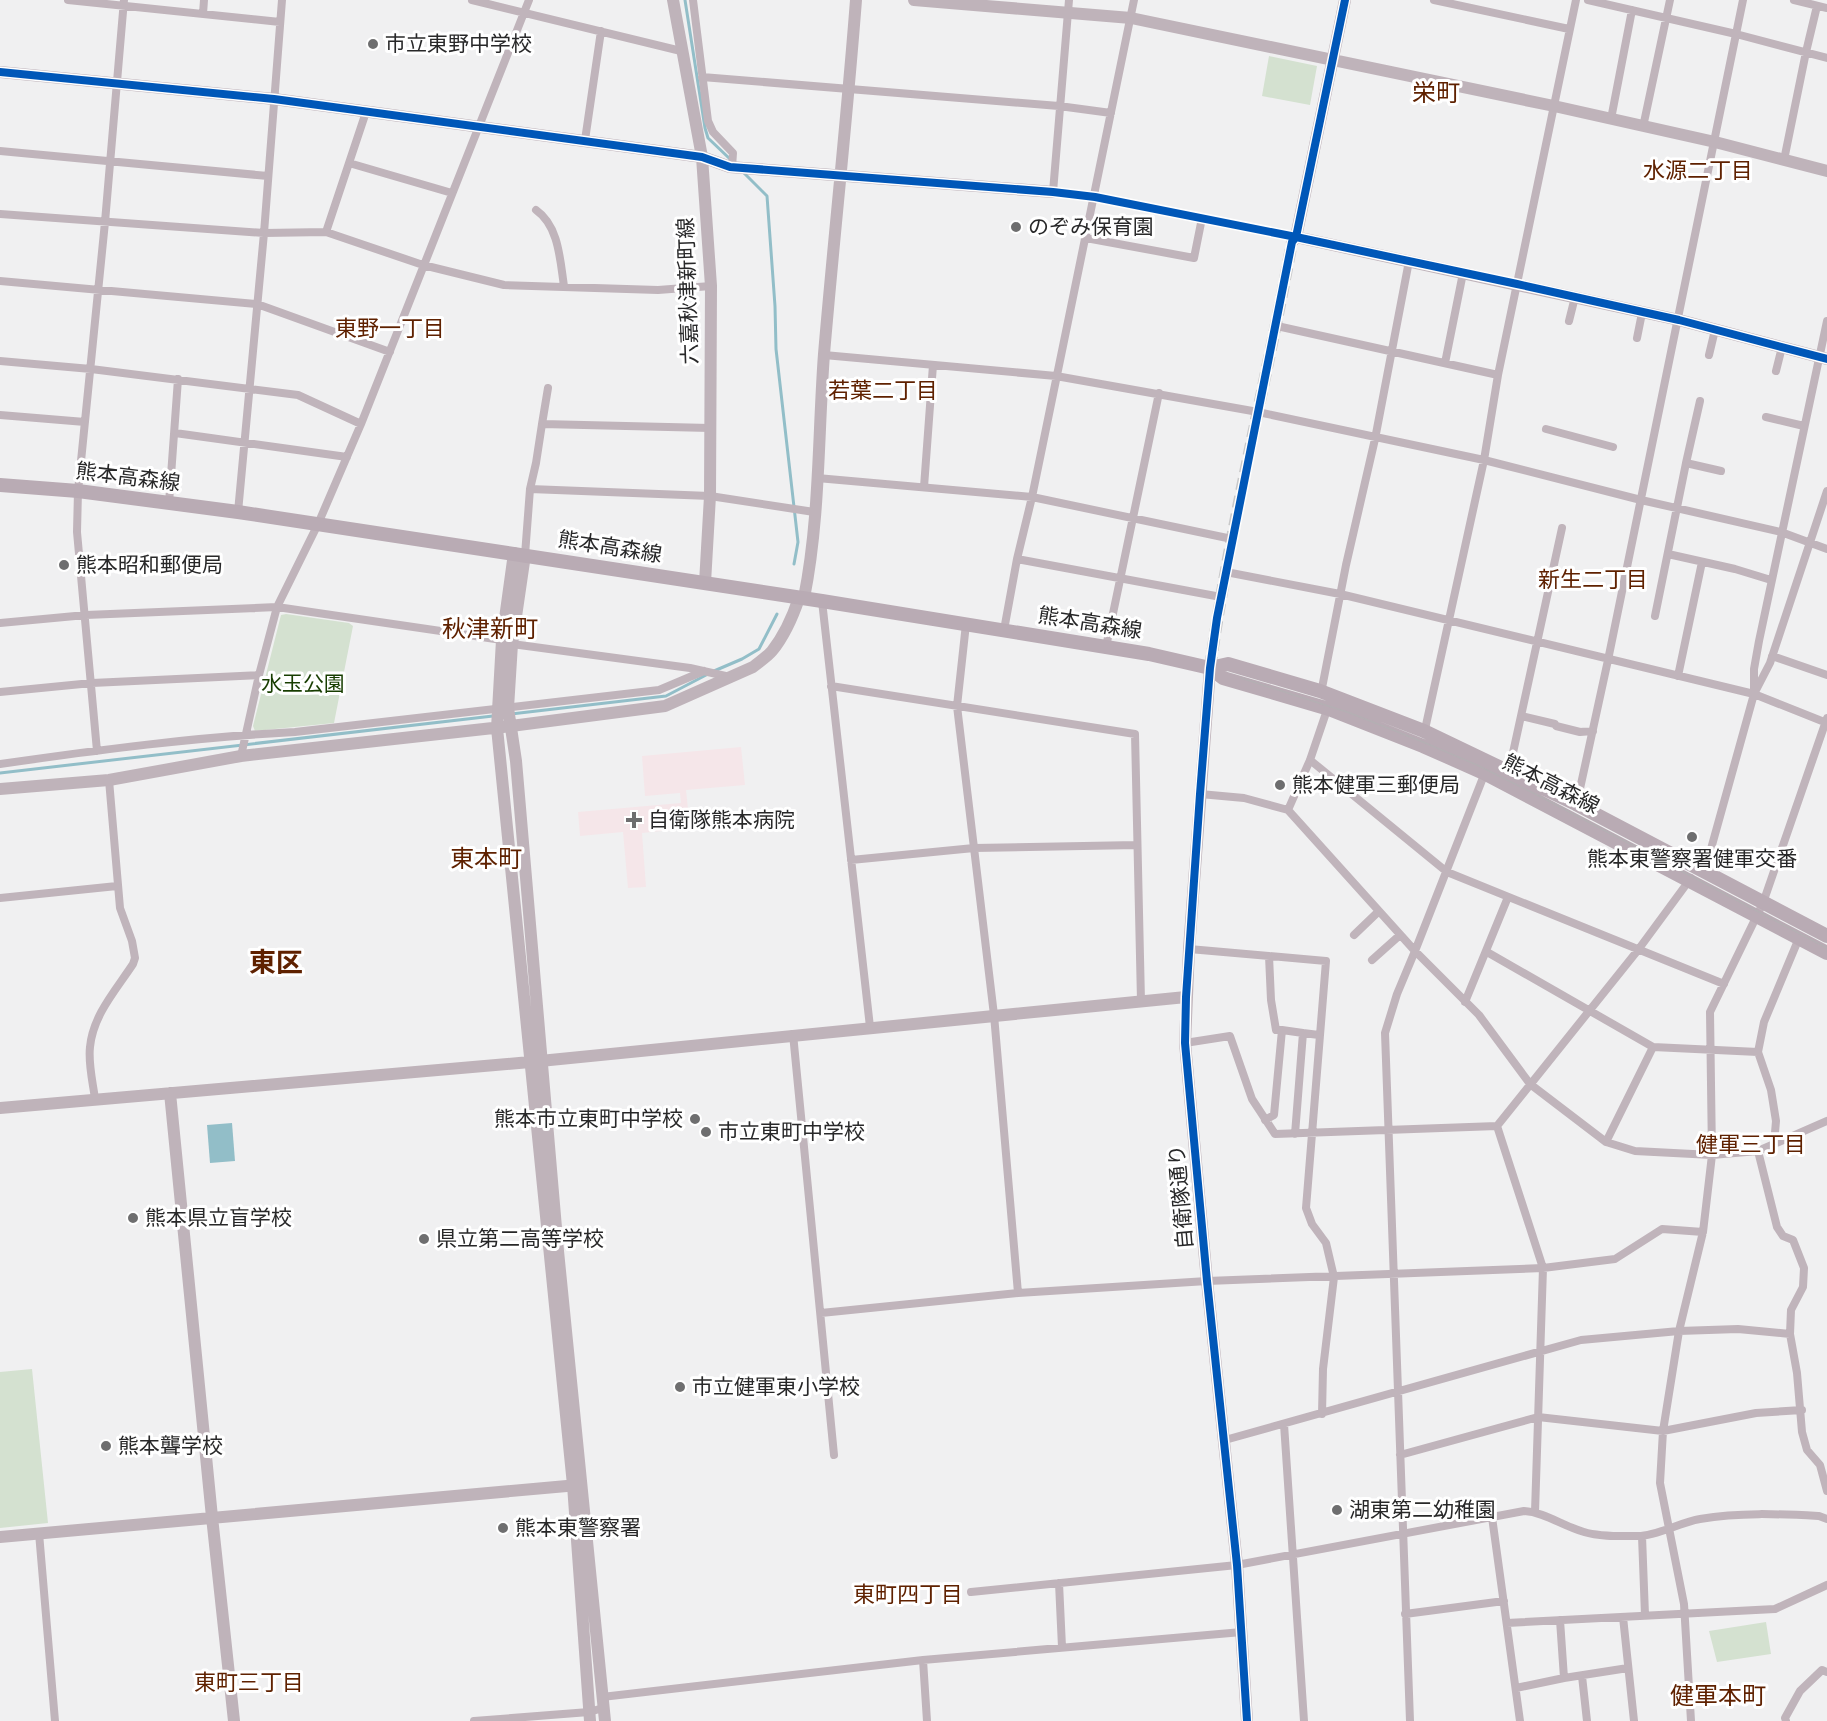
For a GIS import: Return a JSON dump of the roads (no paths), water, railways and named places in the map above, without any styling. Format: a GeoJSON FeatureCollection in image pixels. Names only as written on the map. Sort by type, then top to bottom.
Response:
{"type":"FeatureCollection","features":[{"type":"Feature","properties":{"kind":"main road","name":"熊本高森線"},"geometry":{"type":"LineString","coordinates":[[0,485],[78,491],[238,512],[519,554],[1004,630],[1149,654],[1210,668],[1223,678],[1329,709],[1423,746],[1487,767],[1509,771],[1700,869],[1799,938],[1827,953]]}},
{"type":"Feature","properties":{"kind":"main road","name":"熊本高森線"},"geometry":{"type":"LineString","coordinates":[[1210,668],[1228,664],[1320,691],[1424,731],[1574,820],[1696,883],[1827,936]]}},
{"type":"Feature","properties":{"kind":"street"},"geometry":{"type":"LineString","coordinates":[[68,0],[124,3],[280,22]]}},
{"type":"Feature","properties":{"kind":"street"},"geometry":{"type":"LineString","coordinates":[[203,14],[204,0]]}},
{"type":"Feature","properties":{"kind":"street"},"geometry":{"type":"LineString","coordinates":[[238,512],[264,234],[282,0]]}},
{"type":"Feature","properties":{"kind":"street"},"geometry":{"type":"LineString","coordinates":[[472,0],[681,51]]}},
{"type":"Feature","properties":{"kind":"street"},"geometry":{"type":"LineString","coordinates":[[242,753],[277,607],[318,524],[361,424],[529,0]]}},
{"type":"Feature","properties":{"kind":"street","name":"六嘉秋津新町線"},"geometry":{"type":"LineString","coordinates":[[673,0],[702,156],[711,285],[710,496],[705,583]]}},
{"type":"Feature","properties":{"kind":"street"},"geometry":{"type":"LineString","coordinates":[[693,0],[708,121],[713,132],[733,153],[732,167]]}},
{"type":"Feature","properties":{"kind":"street"},"geometry":{"type":"LineString","coordinates":[[0,764],[97,751],[295,732],[665,706],[725,676],[753,667],[771,652],[801,598],[811,564],[824,355],[856,0]]}},
{"type":"Feature","properties":{"kind":"street"},"geometry":{"type":"LineString","coordinates":[[914,0],[1068,6],[1554,106],[1715,142],[1827,171]]}},
{"type":"Feature","properties":{"kind":"street"},"geometry":{"type":"LineString","coordinates":[[1004,630],[1134,0]]}},
{"type":"Feature","properties":{"kind":"street"},"geometry":{"type":"LineString","coordinates":[[1294,239],[1345,0]]}},
{"type":"Feature","properties":{"kind":"street"},"geometry":{"type":"LineString","coordinates":[[1434,0],[1569,30]]}},
{"type":"Feature","properties":{"kind":"street"},"geometry":{"type":"LineString","coordinates":[[1423,746],[1424,731],[1484,460],[1498,375],[1576,0]]}},
{"type":"Feature","properties":{"kind":"street"},"geometry":{"type":"LineString","coordinates":[[1588,0],[1736,34],[1827,58]]}},
{"type":"Feature","properties":{"kind":"street"},"geometry":{"type":"LineString","coordinates":[[1643,126],[1670,0]]}},
{"type":"Feature","properties":{"kind":"street"},"geometry":{"type":"LineString","coordinates":[[1574,820],[1743,0]]}},
{"type":"Feature","properties":{"kind":"street"},"geometry":{"type":"LineString","coordinates":[[1794,0],[1827,8]]}},
{"type":"Feature","properties":{"kind":"street"},"geometry":{"type":"LineString","coordinates":[[97,751],[77,532],[78,491],[124,3]]}},
{"type":"Feature","properties":{"kind":"street"},"geometry":{"type":"LineString","coordinates":[[1053,192],[1068,6]]}},
{"type":"Feature","properties":{"kind":"street"},"geometry":{"type":"LineString","coordinates":[[1784,160],[1817,6]]}},
{"type":"Feature","properties":{"kind":"street"},"geometry":{"type":"LineString","coordinates":[[1611,119],[1632,10]]}},
{"type":"Feature","properties":{"kind":"street"},"geometry":{"type":"LineString","coordinates":[[585,140],[601,32]]}},
{"type":"Feature","properties":{"kind":"street"},"geometry":{"type":"LineString","coordinates":[[0,72],[274,99],[702,156],[732,167],[1095,197],[1517,284],[1678,320],[1823,358]]}},
{"type":"Feature","properties":{"kind":"street"},"geometry":{"type":"LineString","coordinates":[[702,77],[1059,106],[1111,113]]}},
{"type":"Feature","properties":{"kind":"street"},"geometry":{"type":"LineString","coordinates":[[326,232],[366,112]]}},
{"type":"Feature","properties":{"kind":"street"},"geometry":{"type":"LineString","coordinates":[[0,151],[268,176]]}},
{"type":"Feature","properties":{"kind":"street"},"geometry":{"type":"LineString","coordinates":[[349,163],[452,193]]}},
{"type":"Feature","properties":{"kind":"street"},"geometry":{"type":"LineString","coordinates":[[536,210],[545,216],[555,239],[564,286]]}},
{"type":"Feature","properties":{"kind":"street"},"geometry":{"type":"LineString","coordinates":[[0,213],[264,234],[326,232],[423,265],[504,285],[658,290],[711,285]]}},
{"type":"Feature","properties":{"kind":"street"},"geometry":{"type":"LineString","coordinates":[[1086,238],[1194,258],[1202,218]]}},
{"type":"Feature","properties":{"kind":"street"},"geometry":{"type":"LineString","coordinates":[[1288,810],[1329,709],[1320,691],[1375,439],[1409,261]]}},
{"type":"Feature","properties":{"kind":"street"},"geometry":{"type":"LineString","coordinates":[[1445,363],[1463,273]]}},
{"type":"Feature","properties":{"kind":"street"},"geometry":{"type":"LineString","coordinates":[[0,281],[257,304],[390,352]]}},
{"type":"Feature","properties":{"kind":"street"},"geometry":{"type":"LineString","coordinates":[[1569,321],[1575,297]]}},
{"type":"Feature","properties":{"kind":"street"},"geometry":{"type":"LineString","coordinates":[[1637,338],[1642,313]]}},
{"type":"Feature","properties":{"kind":"street"},"geometry":{"type":"LineString","coordinates":[[1754,694],[1754,669],[1771,580],[1804,426],[1823,358],[1827,321]]}},
{"type":"Feature","properties":{"kind":"street"},"geometry":{"type":"LineString","coordinates":[[1276,326],[1498,375]]}},
{"type":"Feature","properties":{"kind":"street"},"geometry":{"type":"LineString","coordinates":[[1709,355],[1715,330]]}},
{"type":"Feature","properties":{"kind":"street"},"geometry":{"type":"LineString","coordinates":[[1776,371],[1782,347]]}},
{"type":"Feature","properties":{"kind":"street"},"geometry":{"type":"LineString","coordinates":[[824,355],[1056,376],[1258,412],[1375,439],[1484,460],[1641,500],[1781,532],[1827,549]]}},
{"type":"Feature","properties":{"kind":"street"},"geometry":{"type":"LineString","coordinates":[[0,361],[91,369],[298,395],[361,424]]}},
{"type":"Feature","properties":{"kind":"street"},"geometry":{"type":"LineString","coordinates":[[924,487],[933,365]]}},
{"type":"Feature","properties":{"kind":"street"},"geometry":{"type":"LineString","coordinates":[[169,503],[177,379]]}},
{"type":"Feature","properties":{"kind":"street"},"geometry":{"type":"LineString","coordinates":[[548,388],[519,554],[507,642],[503,718],[516,761],[536,1061],[577,1485],[605,1721]]}},
{"type":"Feature","properties":{"kind":"street"},"geometry":{"type":"LineString","coordinates":[[1107,647],[1159,393]]}},
{"type":"Feature","properties":{"kind":"street"},"geometry":{"type":"LineString","coordinates":[[1655,616],[1700,401]]}},
{"type":"Feature","properties":{"kind":"street"},"geometry":{"type":"LineString","coordinates":[[0,415],[85,422]]}},
{"type":"Feature","properties":{"kind":"street"},"geometry":{"type":"LineString","coordinates":[[1766,417],[1804,426]]}},
{"type":"Feature","properties":{"kind":"street"},"geometry":{"type":"LineString","coordinates":[[542,424],[710,428]]}},
{"type":"Feature","properties":{"kind":"street"},"geometry":{"type":"LineString","coordinates":[[1546,429],[1613,447]]}},
{"type":"Feature","properties":{"kind":"street"},"geometry":{"type":"LineString","coordinates":[[175,433],[347,457]]}},
{"type":"Feature","properties":{"kind":"street"},"geometry":{"type":"LineString","coordinates":[[1686,463],[1721,471]]}},
{"type":"Feature","properties":{"kind":"street"},"geometry":{"type":"LineString","coordinates":[[817,478],[1032,497],[1232,539]]}},
{"type":"Feature","properties":{"kind":"street"},"geometry":{"type":"LineString","coordinates":[[530,489],[710,496],[814,512]]}},
{"type":"Feature","properties":{"kind":"street"},"geometry":{"type":"LineString","coordinates":[[1185,1043],[1230,1036],[1252,1099],[1275,1134],[1497,1126],[1588,1011],[1696,883],[1754,694],[1772,656],[1827,494]]}},
{"type":"Feature","properties":{"kind":"street"},"geometry":{"type":"LineString","coordinates":[[1509,771],[1562,528]]}},
{"type":"Feature","properties":{"kind":"street"},"geometry":{"type":"LineString","coordinates":[[1668,554],[1771,580]]}},
{"type":"Feature","properties":{"kind":"street"},"geometry":{"type":"LineString","coordinates":[[1017,559],[1221,597]]}},
{"type":"Feature","properties":{"kind":"street"},"geometry":{"type":"LineString","coordinates":[[1678,676],[1702,562]]}},
{"type":"Feature","properties":{"kind":"street"},"geometry":{"type":"LineString","coordinates":[[1226,572],[1340,594],[1754,694],[1826,721],[1759,909],[1710,1012],[1712,1155],[1703,1232],[1679,1331],[1663,1431],[1660,1483],[1684,1612],[1691,1721]]}},
{"type":"Feature","properties":{"kind":"street"},"geometry":{"type":"LineString","coordinates":[[822,601],[870,1027]]}},
{"type":"Feature","properties":{"kind":"street"},"geometry":{"type":"LineString","coordinates":[[0,623],[86,615],[277,607],[725,676]]}},
{"type":"Feature","properties":{"kind":"street"},"geometry":{"type":"LineString","coordinates":[[966,624],[957,706],[994,1015],[1018,1293]]}},
{"type":"Feature","properties":{"kind":"street"},"geometry":{"type":"LineString","coordinates":[[1772,656],[1827,675]]}},
{"type":"Feature","properties":{"kind":"street","name":"自衛隊通り"},"geometry":{"type":"LineString","coordinates":[[1210,668],[1189,949],[1185,1043],[1237,1565],[1247,1721]]}},
{"type":"Feature","properties":{"kind":"street"},"geometry":{"type":"LineString","coordinates":[[0,789],[109,780],[242,753],[503,718],[659,690],[704,671]]}},
{"type":"Feature","properties":{"kind":"street"},"geometry":{"type":"LineString","coordinates":[[0,692],[92,683],[259,675]]}},
{"type":"Feature","properties":{"kind":"street"},"geometry":{"type":"LineString","coordinates":[[831,686],[1135,734],[1141,1000]]}},
{"type":"Feature","properties":{"kind":"street"},"geometry":{"type":"LineString","coordinates":[[1521,716],[1564,728],[1593,731]]}},
{"type":"Feature","properties":{"kind":"street"},"geometry":{"type":"LineString","coordinates":[[1310,759],[1447,872],[1724,984]]}},
{"type":"Feature","properties":{"kind":"street"},"geometry":{"type":"LineString","coordinates":[[1410,1721],[1385,1033],[1397,994],[1487,767]]}},
{"type":"Feature","properties":{"kind":"street"},"geometry":{"type":"LineString","coordinates":[[94,1100],[90,1048],[94,1027],[99,1015],[135,958],[132,941],[120,908],[109,780]]}},
{"type":"Feature","properties":{"kind":"street"},"geometry":{"type":"LineString","coordinates":[[1200,794],[1244,798],[1288,810],[1400,935],[1479,1015],[1530,1084],[1606,1142],[1635,1151],[1712,1155],[1758,1151],[1827,1121]]}},
{"type":"Feature","properties":{"kind":"street"},"geometry":{"type":"LineString","coordinates":[[851,860],[974,848],[1137,845]]}},
{"type":"Feature","properties":{"kind":"street"},"geometry":{"type":"LineString","coordinates":[[1696,883],[1700,869]]}},
{"type":"Feature","properties":{"kind":"street"},"geometry":{"type":"LineString","coordinates":[[0,898],[117,886]]}},
{"type":"Feature","properties":{"kind":"street"},"geometry":{"type":"LineString","coordinates":[[1465,1002],[1508,897]]}},
{"type":"Feature","properties":{"kind":"street"},"geometry":{"type":"LineString","coordinates":[[1353,935],[1379,910]]}},
{"type":"Feature","properties":{"kind":"street"},"geometry":{"type":"LineString","coordinates":[[1372,960],[1400,935]]}},
{"type":"Feature","properties":{"kind":"street"},"geometry":{"type":"LineString","coordinates":[[1774,1144],[1776,1121],[1771,1090],[1758,1052],[1764,1022],[1799,938]]}},
{"type":"Feature","properties":{"kind":"street"},"geometry":{"type":"LineString","coordinates":[[1189,949],[1326,961],[1306,1208],[1312,1224],[1326,1243],[1334,1277],[1323,1369],[1322,1413]]}},
{"type":"Feature","properties":{"kind":"street"},"geometry":{"type":"LineString","coordinates":[[1487,952],[1653,1047],[1758,1052]]}},
{"type":"Feature","properties":{"kind":"street"},"geometry":{"type":"LineString","coordinates":[[1269,956],[1271,1000],[1276,1030],[1319,1035]]}},
{"type":"Feature","properties":{"kind":"street"},"geometry":{"type":"LineString","coordinates":[[0,1108],[536,1061],[1186,997]]}},
{"type":"Feature","properties":{"kind":"street"},"geometry":{"type":"LineString","coordinates":[[1265,1120],[1274,1116],[1282,1030]]}},
{"type":"Feature","properties":{"kind":"street"},"geometry":{"type":"LineString","coordinates":[[1295,1134],[1303,1033]]}},
{"type":"Feature","properties":{"kind":"street"},"geometry":{"type":"LineString","coordinates":[[793,1034],[834,1455]]}},
{"type":"Feature","properties":{"kind":"street"},"geometry":{"type":"LineString","coordinates":[[1606,1142],[1653,1047]]}},
{"type":"Feature","properties":{"kind":"street"},"geometry":{"type":"LineString","coordinates":[[170,1093],[234,1721]]}},
{"type":"Feature","properties":{"kind":"street"},"geometry":{"type":"LineString","coordinates":[[1497,1126],[1543,1268],[1535,1512]]}},
{"type":"Feature","properties":{"kind":"street"},"geometry":{"type":"LineString","coordinates":[[1758,1151],[1777,1227],[1783,1236],[1793,1240],[1804,1268],[1803,1287],[1791,1310],[1790,1334],[1802,1410],[1802,1432],[1807,1450],[1820,1465],[1827,1491]]}},
{"type":"Feature","properties":{"kind":"street"},"geometry":{"type":"LineString","coordinates":[[821,1312],[1018,1293],[1207,1281],[1543,1268],[1615,1259],[1662,1229],[1703,1232]]}},
{"type":"Feature","properties":{"kind":"street"},"geometry":{"type":"LineString","coordinates":[[1225,1440],[1581,1340],[1679,1331],[1738,1329],[1790,1334]]}},
{"type":"Feature","properties":{"kind":"street"},"geometry":{"type":"LineString","coordinates":[[1400,1455],[1538,1417],[1663,1431],[1756,1413],[1802,1410]]}},
{"type":"Feature","properties":{"kind":"street"},"geometry":{"type":"LineString","coordinates":[[1284,1424],[1304,1721]]}},
{"type":"Feature","properties":{"kind":"street"},"geometry":{"type":"LineString","coordinates":[[0,1537],[577,1485]]}},
{"type":"Feature","properties":{"kind":"street"},"geometry":{"type":"LineString","coordinates":[[577,1485],[590,1716]]}},
{"type":"Feature","properties":{"kind":"street"},"geometry":{"type":"LineString","coordinates":[[971,1592],[1237,1565],[1524,1511],[1535,1512],[1586,1533],[1642,1536],[1696,1519],[1745,1513],[1819,1516],[1827,1519]]}},
{"type":"Feature","properties":{"kind":"street"},"geometry":{"type":"LineString","coordinates":[[1492,1517],[1520,1721]]}},
{"type":"Feature","properties":{"kind":"street"},"geometry":{"type":"LineString","coordinates":[[39,1533],[55,1721]]}},
{"type":"Feature","properties":{"kind":"street"},"geometry":{"type":"LineString","coordinates":[[1642,1536],[1645,1615]]}},
{"type":"Feature","properties":{"kind":"street"},"geometry":{"type":"LineString","coordinates":[[1059,1583],[1062,1647]]}},
{"type":"Feature","properties":{"kind":"street"},"geometry":{"type":"LineString","coordinates":[[1507,1623],[1775,1609],[1827,1585]]}},
{"type":"Feature","properties":{"kind":"street"},"geometry":{"type":"LineString","coordinates":[[1405,1614],[1504,1601]]}},
{"type":"Feature","properties":{"kind":"street"},"geometry":{"type":"LineString","coordinates":[[1623,1617],[1634,1721]]}},
{"type":"Feature","properties":{"kind":"street"},"geometry":{"type":"LineString","coordinates":[[1560,1620],[1564,1678]]}},
{"type":"Feature","properties":{"kind":"street"},"geometry":{"type":"LineString","coordinates":[[474,1721],[590,1716],[603,1702],[923,1660],[1242,1632]]}},
{"type":"Feature","properties":{"kind":"street"},"geometry":{"type":"LineString","coordinates":[[923,1660],[927,1721]]}},
{"type":"Feature","properties":{"kind":"street"},"geometry":{"type":"LineString","coordinates":[[1516,1688],[1628,1668]]}},
{"type":"Feature","properties":{"kind":"street"},"geometry":{"type":"LineString","coordinates":[[1786,1721],[1785,1718],[1800,1690],[1825,1669]]}},
{"type":"Feature","properties":{"kind":"street"},"geometry":{"type":"LineString","coordinates":[[1582,1676],[1587,1721]]}},
{"type":"Feature","properties":{"kind":"water"},"geometry":{"type":"Polygon","coordinates":[[[232,1123],[235,1161],[210,1163],[207,1125],[232,1123]]]}},
{"type":"Feature","properties":{"kind":"waterway"},"geometry":{"type":"LineString","coordinates":[[685,0],[705,128],[708,138],[730,159]]}},
{"type":"Feature","properties":{"kind":"waterway"},"geometry":{"type":"LineString","coordinates":[[743,172],[767,196],[776,349],[798,542],[794,564]]}},
{"type":"Feature","properties":{"kind":"waterway"},"geometry":{"type":"LineString","coordinates":[[714,671],[759,649],[777,614]]}},
{"type":"Feature","properties":{"kind":"waterway"},"geometry":{"type":"LineString","coordinates":[[511,714],[666,696],[708,674]]}},
{"type":"Feature","properties":{"kind":"waterway"},"geometry":{"type":"LineString","coordinates":[[0,773],[493,716]]}},
{"type":"Feature","properties":{"kind":"tunnel"},"geometry":{"type":"LineString","coordinates":[[1210,668],[1238,508],[1292,242]]}},
{"type":"Feature","properties":{"kind":"tram line"},"geometry":{"type":"LineString","coordinates":[[1241,678],[1350,713],[1477,765],[1827,948]]}},
{"type":"Feature","properties":{"kind":"place","name":"市立東野中学校"},"geometry":{"type":"Point","coordinates":[373,44]}},
{"type":"Feature","properties":{"kind":"place","name":"のぞみ保育園"},"geometry":{"type":"Point","coordinates":[1016,227]}},
{"type":"Feature","properties":{"kind":"place","name":"熊本昭和郵便局"},"geometry":{"type":"Point","coordinates":[64,565]}},
{"type":"Feature","properties":{"kind":"place","name":"熊本健軍三郵便局"},"geometry":{"type":"Point","coordinates":[1280,785]}},
{"type":"Feature","properties":{"kind":"place","name":"自衛隊熊本病院"},"geometry":{"type":"Point","coordinates":[634,820]}},
{"type":"Feature","properties":{"kind":"place","name":"熊本東警察署健軍交番"},"geometry":{"type":"Point","coordinates":[1692,837]}},
{"type":"Feature","properties":{"kind":"place","name":"熊本市立東町中学校"},"geometry":{"type":"Point","coordinates":[695,1119]}},
{"type":"Feature","properties":{"kind":"place","name":"市立東町中学校"},"geometry":{"type":"Point","coordinates":[706,1132]}},
{"type":"Feature","properties":{"kind":"place","name":"熊本県立盲学校"},"geometry":{"type":"Point","coordinates":[133,1218]}},
{"type":"Feature","properties":{"kind":"place","name":"県立第二高等学校"},"geometry":{"type":"Point","coordinates":[424,1239]}},
{"type":"Feature","properties":{"kind":"place","name":"市立健軍東小学校"},"geometry":{"type":"Point","coordinates":[680,1387]}},
{"type":"Feature","properties":{"kind":"place","name":"熊本聾学校"},"geometry":{"type":"Point","coordinates":[106,1446]}},
{"type":"Feature","properties":{"kind":"place","name":"湖東第二幼稚園"},"geometry":{"type":"Point","coordinates":[1337,1510]}},
{"type":"Feature","properties":{"kind":"place","name":"熊本東警察署"},"geometry":{"type":"Point","coordinates":[503,1528]}},
{"type":"Feature","properties":{"kind":"district","name":"栄町"},"geometry":{"type":"Point","coordinates":[1436,93]}},
{"type":"Feature","properties":{"kind":"district","name":"水源二丁目"},"geometry":{"type":"Point","coordinates":[1698,170]}},
{"type":"Feature","properties":{"kind":"district","name":"東野一丁目"},"geometry":{"type":"Point","coordinates":[390,328]}},
{"type":"Feature","properties":{"kind":"district","name":"若葉二丁目"},"geometry":{"type":"Point","coordinates":[883,390]}},
{"type":"Feature","properties":{"kind":"district","name":"新生二丁目"},"geometry":{"type":"Point","coordinates":[1593,579]}},
{"type":"Feature","properties":{"kind":"district","name":"秋津新町"},"geometry":{"type":"Point","coordinates":[490,629]}},
{"type":"Feature","properties":{"kind":"district","name":"東本町"},"geometry":{"type":"Point","coordinates":[486,859]}},
{"type":"Feature","properties":{"kind":"district","name":"東区"},"geometry":{"type":"Point","coordinates":[276,963]}},
{"type":"Feature","properties":{"kind":"district","name":"健軍三丁目"},"geometry":{"type":"Point","coordinates":[1751,1144]}},
{"type":"Feature","properties":{"kind":"district","name":"東町四丁目"},"geometry":{"type":"Point","coordinates":[908,1594]}},
{"type":"Feature","properties":{"kind":"district","name":"東町三丁目"},"geometry":{"type":"Point","coordinates":[249,1682]}},
{"type":"Feature","properties":{"kind":"district","name":"健軍本町"},"geometry":{"type":"Point","coordinates":[1718,1696]}},
{"type":"Feature","properties":{"kind":"park label","name":"水玉公園"},"geometry":{"type":"Point","coordinates":[303,684]}}]}
